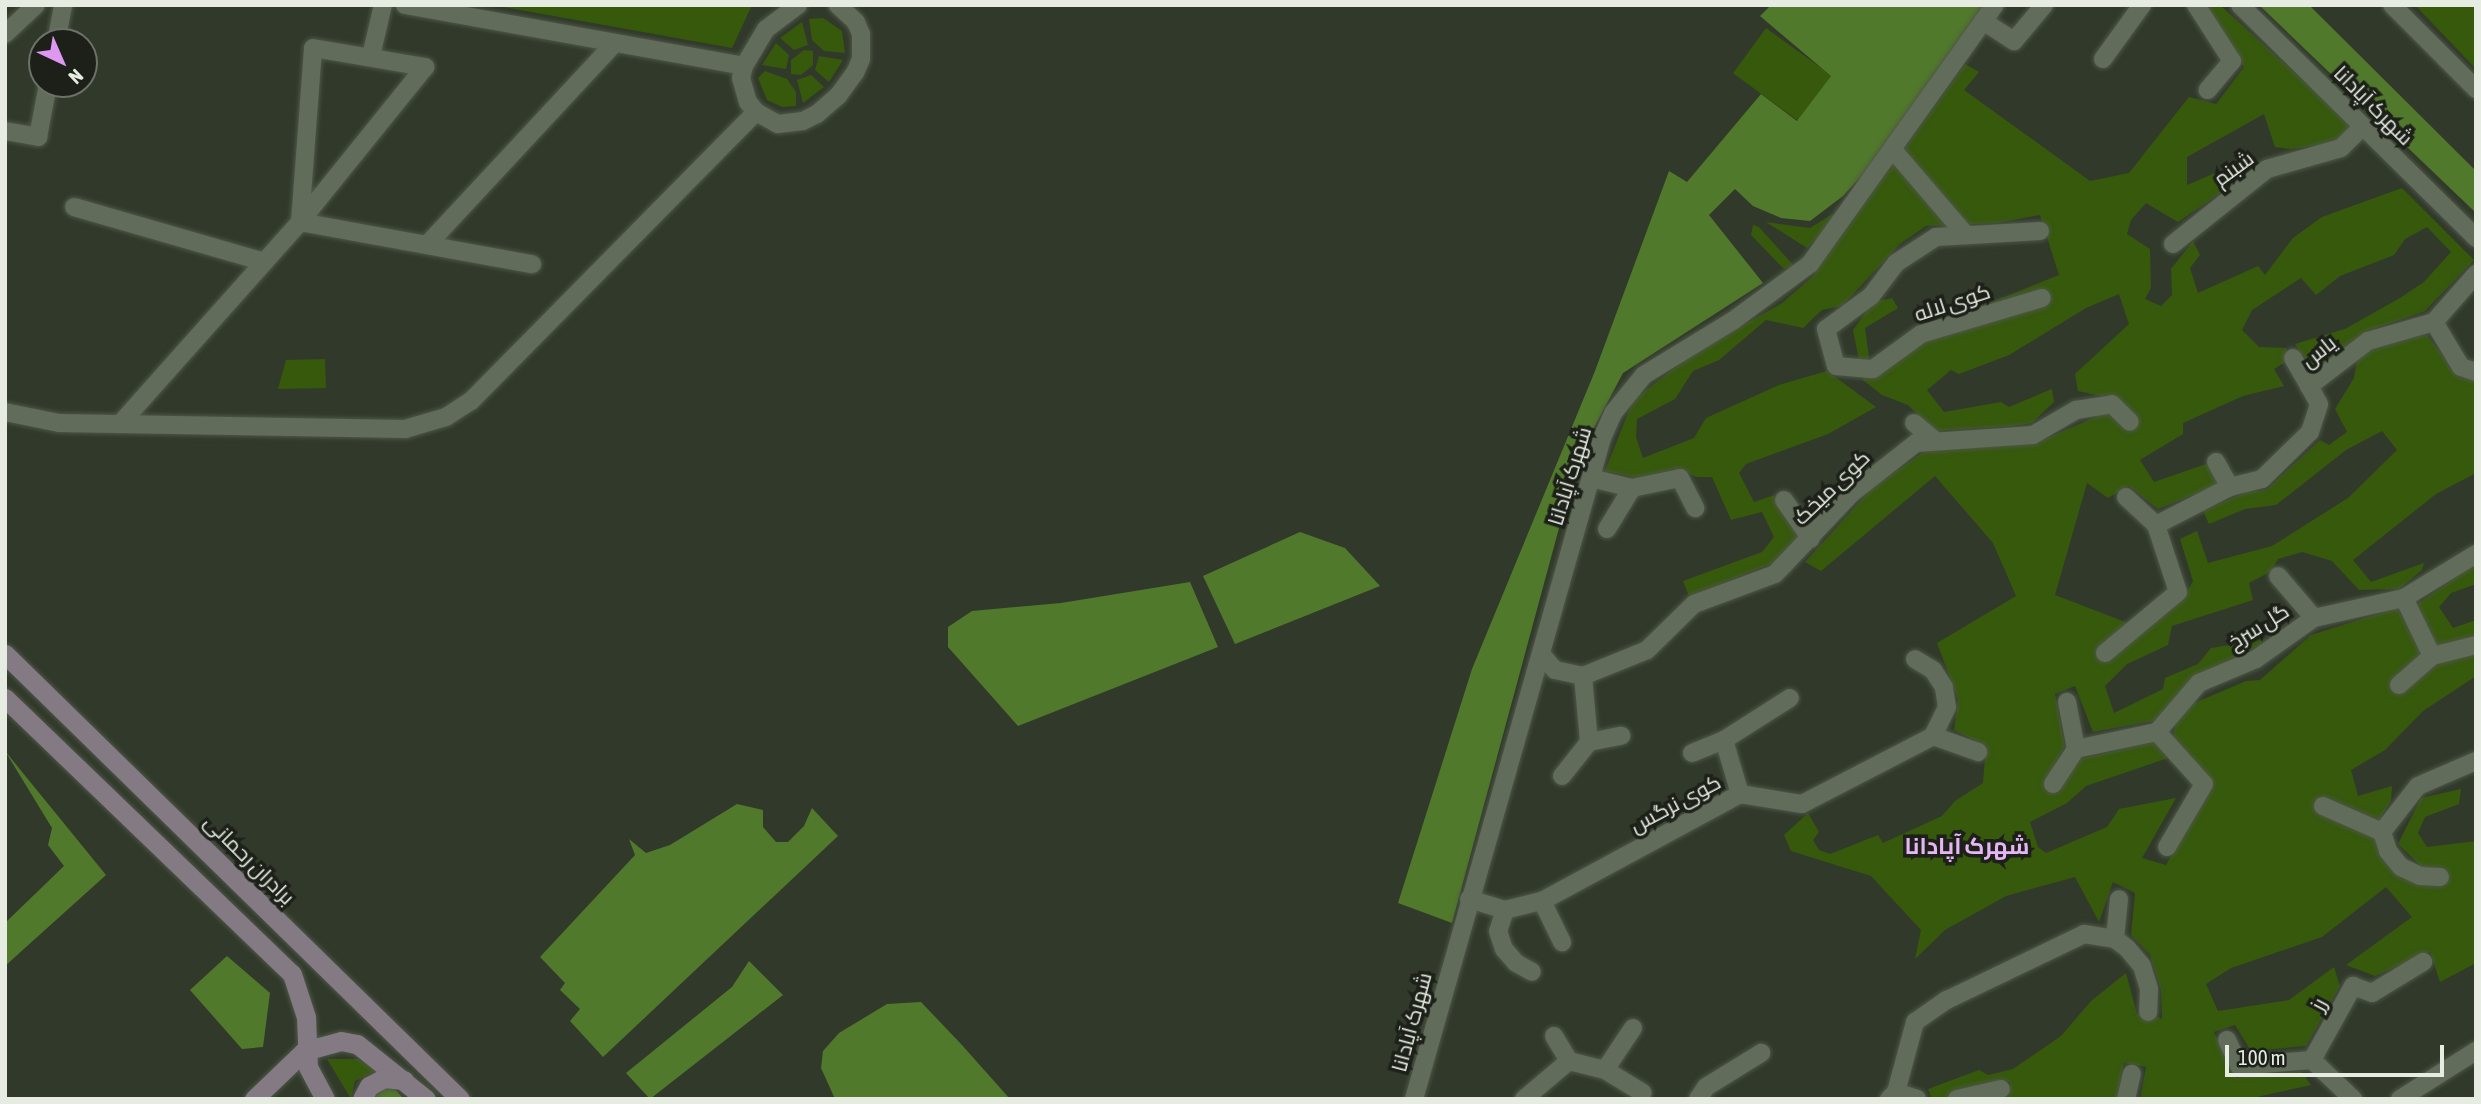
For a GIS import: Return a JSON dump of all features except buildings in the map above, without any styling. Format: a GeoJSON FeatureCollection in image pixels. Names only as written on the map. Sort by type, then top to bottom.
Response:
{"type":"FeatureCollection","features":[{"type":"Feature","properties":{"kind":"main road","name":"برادران رحمانی"},"geometry":{"type":"LineString","coordinates":[[5,654],[460,1099]]}},
{"type":"Feature","properties":{"kind":"main road"},"geometry":{"type":"LineString","coordinates":[[5,698],[292,974],[306,1017],[304,1051],[313,1081],[325,1099]]}},
{"type":"Feature","properties":{"kind":"main road"},"geometry":{"type":"LineString","coordinates":[[254,1099],[304,1051],[328,1042],[357,1044],[426,1099]]}},
{"type":"Feature","properties":{"kind":"main road"},"geometry":{"type":"LineString","coordinates":[[362,1099],[369,1086],[384,1078],[404,1080]]}},
{"type":"Feature","properties":{"kind":"street"},"geometry":{"type":"LineString","coordinates":[[5,34],[36,5]]}},
{"type":"Feature","properties":{"kind":"street"},"geometry":{"type":"LineString","coordinates":[[58,28],[62,5]]}},
{"type":"Feature","properties":{"kind":"street"},"geometry":{"type":"LineString","coordinates":[[372,56],[383,5]]}},
{"type":"Feature","properties":{"kind":"street"},"geometry":{"type":"LineString","coordinates":[[405,5],[613,45],[744,66]]}},
{"type":"Feature","properties":{"kind":"street"},"geometry":{"type":"LineString","coordinates":[[798,5],[766,29],[744,66],[743,91],[756,112],[791,124],[817,114],[838,96],[855,73],[863,47],[856,22],[845,8]]}},
{"type":"Feature","properties":{"kind":"street","name":"شهرک آپادانا"},"geometry":{"type":"LineString","coordinates":[[1414,1099],[1602,438],[1630,387],[1810,264],[1894,150],[1994,5]]}},
{"type":"Feature","properties":{"kind":"street"},"geometry":{"type":"LineString","coordinates":[[1983,21],[2014,41],[2044,5]]}},
{"type":"Feature","properties":{"kind":"street"},"geometry":{"type":"LineString","coordinates":[[2103,58],[2142,5]]}},
{"type":"Feature","properties":{"kind":"street"},"geometry":{"type":"LineString","coordinates":[[2196,5],[2232,61],[2208,90]]}},
{"type":"Feature","properties":{"kind":"street","name":"شهرک آپادانا"},"geometry":{"type":"LineString","coordinates":[[2240,5],[2476,238]]}},
{"type":"Feature","properties":{"kind":"street"},"geometry":{"type":"LineString","coordinates":[[2392,5],[2476,89]]}},
{"type":"Feature","properties":{"kind":"street"},"geometry":{"type":"LineString","coordinates":[[427,245],[613,45]]}},
{"type":"Feature","properties":{"kind":"street"},"geometry":{"type":"LineString","coordinates":[[120,424],[300,222],[425,67],[313,48],[300,222]]}},
{"type":"Feature","properties":{"kind":"street"},"geometry":{"type":"LineString","coordinates":[[5,131],[38,137],[45,98]]}},
{"type":"Feature","properties":{"kind":"street"},"geometry":{"type":"LineString","coordinates":[[5,412],[59,423],[405,429],[446,417],[471,401],[756,112]]}},
{"type":"Feature","properties":{"kind":"street","name":"شبنم"},"geometry":{"type":"LineString","coordinates":[[2173,244],[2267,169],[2341,148],[2363,126]]}},
{"type":"Feature","properties":{"kind":"street"},"geometry":{"type":"LineString","coordinates":[[1894,150],[1966,235]]}},
{"type":"Feature","properties":{"kind":"street"},"geometry":{"type":"LineString","coordinates":[[74,207],[264,262]]}},
{"type":"Feature","properties":{"kind":"street"},"geometry":{"type":"LineString","coordinates":[[300,222],[533,264]]}},
{"type":"Feature","properties":{"kind":"street","name":"کوی لاله"},"geometry":{"type":"LineString","coordinates":[[2040,231],[1936,237],[1896,263],[1871,296],[1826,329],[1836,366],[1873,369],[1921,334],[2042,298]]}},
{"type":"Feature","properties":{"kind":"street"},"geometry":{"type":"LineString","coordinates":[[2476,274],[2434,322],[2461,367],[2476,372]]}},
{"type":"Feature","properties":{"kind":"street","name":"یاس"},"geometry":{"type":"LineString","coordinates":[[2156,525],[2230,487],[2262,479],[2310,432],[2319,404],[2309,386],[2368,341],[2434,322]]}},
{"type":"Feature","properties":{"kind":"street"},"geometry":{"type":"LineString","coordinates":[[2293,358],[2309,386]]}},
{"type":"Feature","properties":{"kind":"street","name":"کوی میخک"},"geometry":{"type":"LineString","coordinates":[[1583,676],[1647,650],[1694,604],[1775,574],[1851,494],[1916,443],[1933,439],[2033,435],[2076,410],[2112,404],[2130,422]]}},
{"type":"Feature","properties":{"kind":"street"},"geometry":{"type":"LineString","coordinates":[[1914,423],[1933,439]]}},
{"type":"Feature","properties":{"kind":"street"},"geometry":{"type":"LineString","coordinates":[[2216,462],[2230,487]]}},
{"type":"Feature","properties":{"kind":"street"},"geometry":{"type":"LineString","coordinates":[[1591,478],[1632,488],[1680,478],[1695,509]]}},
{"type":"Feature","properties":{"kind":"street"},"geometry":{"type":"LineString","coordinates":[[1607,529],[1632,488]]}},
{"type":"Feature","properties":{"kind":"street"},"geometry":{"type":"LineString","coordinates":[[2105,653],[2178,592],[2156,525],[2126,497]]}},
{"type":"Feature","properties":{"kind":"street"},"geometry":{"type":"LineString","coordinates":[[1784,500],[1811,539]]}},
{"type":"Feature","properties":{"kind":"street","name":"گل سرخ"},"geometry":{"type":"LineString","coordinates":[[2157,732],[2199,683],[2256,659],[2314,618],[2403,598],[2476,554]]}},
{"type":"Feature","properties":{"kind":"street"},"geometry":{"type":"LineString","coordinates":[[2278,576],[2314,618]]}},
{"type":"Feature","properties":{"kind":"street"},"geometry":{"type":"LineString","coordinates":[[2403,598],[2432,656]]}},
{"type":"Feature","properties":{"kind":"street"},"geometry":{"type":"LineString","coordinates":[[2399,685],[2432,656],[2476,645]]}},
{"type":"Feature","properties":{"kind":"street"},"geometry":{"type":"LineString","coordinates":[[1541,654],[1555,670],[1583,676],[1589,741],[1562,776]]}},
{"type":"Feature","properties":{"kind":"street"},"geometry":{"type":"LineString","coordinates":[[1915,659],[1933,670],[1944,687],[1947,707],[1933,736],[1978,752]]}},
{"type":"Feature","properties":{"kind":"street"},"geometry":{"type":"LineString","coordinates":[[1692,753],[1724,740],[1790,698]]}},
{"type":"Feature","properties":{"kind":"street"},"geometry":{"type":"LineString","coordinates":[[2053,784],[2076,749],[2067,702]]}},
{"type":"Feature","properties":{"kind":"street"},"geometry":{"type":"LineString","coordinates":[[2076,749],[2157,732],[2204,784],[2167,847]]}},
{"type":"Feature","properties":{"kind":"street"},"geometry":{"type":"LineString","coordinates":[[1589,741],[1621,736]]}},
{"type":"Feature","properties":{"kind":"street","name":"کوی نرگس"},"geometry":{"type":"LineString","coordinates":[[1505,910],[1542,901],[1740,794],[1802,804],[1933,736]]}},
{"type":"Feature","properties":{"kind":"street"},"geometry":{"type":"LineString","coordinates":[[1724,740],[1740,794]]}},
{"type":"Feature","properties":{"kind":"street"},"geometry":{"type":"LineString","coordinates":[[2382,832],[2418,786],[2476,761]]}},
{"type":"Feature","properties":{"kind":"street"},"geometry":{"type":"LineString","coordinates":[[2323,806],[2382,832],[2388,851],[2401,867],[2420,876],[2440,877]]}},
{"type":"Feature","properties":{"kind":"street"},"geometry":{"type":"LineString","coordinates":[[1469,899],[1505,910],[1498,931],[1504,948],[1516,963],[1532,972]]}},
{"type":"Feature","properties":{"kind":"street"},"geometry":{"type":"LineString","coordinates":[[2115,939],[2119,899]]}},
{"type":"Feature","properties":{"kind":"street"},"geometry":{"type":"LineString","coordinates":[[1542,901],[1562,942]]}},
{"type":"Feature","properties":{"kind":"street"},"geometry":{"type":"LineString","coordinates":[[1917,1099],[1893,1095],[1915,1022],[1947,1000],[2084,934],[2115,939],[2142,966],[2149,989],[2148,1012]]}},
{"type":"Feature","properties":{"kind":"street","name":"رز"},"geometry":{"type":"LineString","coordinates":[[2312,1060],[2353,986],[2372,993],[2423,962]]}},
{"type":"Feature","properties":{"kind":"street"},"geometry":{"type":"LineString","coordinates":[[1605,1070],[1633,1028]]}},
{"type":"Feature","properties":{"kind":"street"},"geometry":{"type":"LineString","coordinates":[[1554,1036],[1569,1061],[1605,1070],[1643,1093]]}},
{"type":"Feature","properties":{"kind":"street"},"geometry":{"type":"LineString","coordinates":[[2227,1040],[2239,1066],[2312,1060],[2353,1099]]}},
{"type":"Feature","properties":{"kind":"street"},"geometry":{"type":"LineString","coordinates":[[2400,1099],[2476,1051]]}},
{"type":"Feature","properties":{"kind":"street"},"geometry":{"type":"LineString","coordinates":[[1698,1099],[1706,1087],[1761,1053]]}},
{"type":"Feature","properties":{"kind":"street"},"geometry":{"type":"LineString","coordinates":[[1524,1099],[1569,1061]]}},
{"type":"Feature","properties":{"kind":"street"},"geometry":{"type":"LineString","coordinates":[[2126,1099],[2132,1074]]}},
{"type":"Feature","properties":{"kind":"street"},"geometry":{"type":"LineString","coordinates":[[1957,1099],[2001,1089]]}},
{"type":"Feature","properties":{"kind":"green space"},"geometry":{"type":"Polygon","coordinates":[[[493,5],[752,5],[732,48],[493,5]]]}},
{"type":"Feature","properties":{"kind":"green space"},"geometry":{"type":"Polygon","coordinates":[[[1771,5],[1985,5],[1880,156],[1843,196],[1810,221],[1781,218],[1753,206],[1735,189],[1709,215],[1763,283],[1623,373],[1578,458],[1452,923],[1398,903],[1472,669],[1595,371],[1669,171],[1687,182],[1761,94],[1797,121],[1831,76],[1760,16],[1771,5]]]}},
{"type":"Feature","properties":{"kind":"green space"},"geometry":{"type":"Polygon","coordinates":[[[2205,5],[2220,5],[2353,126],[2336,143],[2291,149],[2275,147],[2264,114],[2187,157],[2187,185],[2248,159],[2248,174],[2178,222],[2146,203],[2131,220],[2127,234],[2150,249],[2151,288],[2145,299],[2161,306],[2172,295],[2171,269],[2193,241],[2200,255],[2190,268],[2198,293],[2258,266],[2265,275],[2293,238],[2322,217],[2402,188],[2474,260],[2425,311],[2365,332],[2313,371],[2295,344],[2345,329],[2400,298],[2424,282],[2451,252],[2427,227],[2405,239],[2394,255],[2340,276],[2316,295],[2301,278],[2252,310],[2242,330],[2259,347],[2286,348],[2287,361],[2274,369],[2284,386],[2243,396],[2183,423],[2183,434],[2140,460],[2154,482],[2209,463],[2220,484],[2158,509],[2129,486],[2108,498],[2087,483],[2055,595],[2128,623],[2098,653],[2108,662],[2183,599],[2193,581],[2180,539],[2197,531],[2208,563],[2272,546],[2348,498],[2397,450],[2382,431],[2346,450],[2276,505],[2245,509],[2209,524],[2203,511],[2246,492],[2266,490],[2320,440],[2329,445],[2347,432],[2335,409],[2354,378],[2357,359],[2372,350],[2426,334],[2459,376],[2476,381],[2476,473],[2436,494],[2353,560],[2371,582],[2424,563],[2422,570],[2399,589],[2359,590],[2332,561],[2302,552],[2278,559],[2270,572],[2249,583],[2253,600],[2172,626],[2168,645],[2127,664],[2105,686],[2114,713],[2163,689],[2165,678],[2198,664],[2211,648],[2267,639],[2245,658],[2192,678],[2158,720],[2093,732],[2075,686],[2055,694],[2065,746],[2044,783],[2057,794],[2079,759],[2154,742],[2171,757],[2086,786],[2067,803],[2030,822],[2038,847],[2046,853],[2107,827],[2119,809],[2176,798],[2142,858],[2166,865],[2211,785],[2172,740],[2176,722],[2192,704],[2246,681],[2260,680],[2311,635],[2397,608],[2423,654],[2435,664],[2476,652],[2476,676],[2423,711],[2385,750],[2351,770],[2358,796],[2392,786],[2391,801],[2379,820],[2326,797],[2314,807],[2378,837],[2419,883],[2447,882],[2447,872],[2424,869],[2398,844],[2421,798],[2461,789],[2459,804],[2425,817],[2418,833],[2427,847],[2476,841],[2476,963],[2440,982],[2430,952],[2375,976],[2346,965],[2412,917],[2386,887],[2322,937],[2231,968],[2206,984],[2218,1011],[2289,1000],[2334,967],[2340,986],[2306,1046],[2251,1051],[2235,1025],[2214,1032],[2236,1078],[2301,1071],[2311,1085],[2248,1099],[2140,1099],[2146,1067],[2124,1063],[2117,1099],[1986,1099],[2009,1094],[2010,1082],[1957,1089],[1953,1099],[1938,1099],[1931,1097],[1928,1089],[1979,1070],[1988,1075],[2013,1069],[2061,1036],[2091,1001],[2126,973],[2137,1014],[2148,1012],[2162,1019],[2161,990],[2150,955],[2131,935],[2135,893],[2113,882],[2099,922],[2075,877],[2006,896],[1945,930],[1915,959],[1921,930],[1871,876],[1791,851],[1784,835],[1808,813],[1819,832],[1813,840],[1819,850],[1830,854],[1878,835],[1883,843],[1942,816],[1955,801],[1983,783],[1986,746],[1954,730],[1958,699],[1937,643],[2016,596],[1993,543],[1935,476],[1821,571],[1805,562],[1873,487],[1924,452],[2048,438],[2104,413],[2136,422],[2130,409],[2114,399],[2078,391],[2075,374],[2129,324],[2119,294],[2086,308],[2009,355],[1959,374],[1951,370],[1927,390],[1944,412],[2001,402],[2009,407],[2052,389],[2054,402],[2032,423],[1934,431],[1908,405],[1882,395],[1863,380],[1853,330],[1873,302],[1892,298],[1898,308],[1865,328],[1870,364],[1967,312],[2059,275],[2040,215],[1997,223],[1926,226],[1900,244],[1842,306],[1822,310],[1803,328],[1766,320],[1719,360],[1693,371],[1675,399],[1637,419],[1636,437],[1643,458],[1694,438],[1706,418],[1779,385],[1827,371],[1876,407],[1828,434],[1746,464],[1739,473],[1754,502],[1774,495],[1800,539],[1771,564],[1689,596],[1683,581],[1762,552],[1774,537],[1762,512],[1731,520],[1712,477],[1696,477],[1679,468],[1637,478],[1605,471],[1633,400],[1697,351],[1782,303],[1812,277],[1965,64],[1979,72],[1964,90],[2090,181],[2129,173],[2189,97],[2216,104],[2244,67],[2205,5]]]}},
{"type":"Feature","properties":{"kind":"green space"},"geometry":{"type":"Polygon","coordinates":[[[2259,5],[2309,5],[2476,171],[2476,213],[2259,5]]]}},
{"type":"Feature","properties":{"kind":"green space"},"geometry":{"type":"Polygon","coordinates":[[[2415,5],[2476,5],[2476,69],[2415,5]]]}},
{"type":"Feature","properties":{"kind":"green space"},"geometry":{"type":"Polygon","coordinates":[[[823,18],[842,31],[845,53],[824,51],[812,40],[809,19],[823,18]]]}},
{"type":"Feature","properties":{"kind":"green space"},"geometry":{"type":"Polygon","coordinates":[[[802,22],[808,45],[794,50],[780,38],[802,22]]]}},
{"type":"Feature","properties":{"kind":"green space"},"geometry":{"type":"Polygon","coordinates":[[[1766,28],[1832,76],[1799,121],[1733,73],[1766,28]]]}},
{"type":"Feature","properties":{"kind":"green space"},"geometry":{"type":"Polygon","coordinates":[[[776,43],[789,55],[786,69],[762,65],[776,43]]]}},
{"type":"Feature","properties":{"kind":"green space"},"geometry":{"type":"Polygon","coordinates":[[[804,50],[813,51],[813,65],[801,75],[791,74],[791,60],[804,50]]]}},
{"type":"Feature","properties":{"kind":"green space"},"geometry":{"type":"Polygon","coordinates":[[[819,56],[843,60],[829,82],[815,70],[819,56]]]}},
{"type":"Feature","properties":{"kind":"green space"},"geometry":{"type":"Polygon","coordinates":[[[765,71],[787,79],[796,92],[796,106],[782,107],[767,100],[758,78],[765,71]]]}},
{"type":"Feature","properties":{"kind":"green space"},"geometry":{"type":"Polygon","coordinates":[[[811,75],[824,87],[803,103],[797,80],[811,75]]]}},
{"type":"Feature","properties":{"kind":"green space"},"geometry":{"type":"Polygon","coordinates":[[[1834,213],[1839,217],[1807,248],[1766,222],[1810,228],[1834,213]]]}},
{"type":"Feature","properties":{"kind":"green space"},"geometry":{"type":"Polygon","coordinates":[[[1753,225],[1759,227],[1794,266],[1784,269],[1751,235],[1753,225]]]}},
{"type":"Feature","properties":{"kind":"green space"},"geometry":{"type":"Polygon","coordinates":[[[325,359],[326,388],[278,389],[286,360],[325,359]]]}},
{"type":"Feature","properties":{"kind":"green space"},"geometry":{"type":"Polygon","coordinates":[[[1300,532],[1345,548],[1380,586],[1235,644],[1203,576],[1300,532]]]}},
{"type":"Feature","properties":{"kind":"green space"},"geometry":{"type":"Polygon","coordinates":[[[2476,564],[2476,584],[2451,593],[2439,607],[2453,628],[2476,620],[2476,637],[2437,647],[2417,604],[2476,564]]]}},
{"type":"Feature","properties":{"kind":"green space"},"geometry":{"type":"Polygon","coordinates":[[[1190,582],[1218,647],[1018,726],[948,647],[948,627],[972,611],[1061,603],[1190,582]]]}},
{"type":"Feature","properties":{"kind":"green space"},"geometry":{"type":"Polygon","coordinates":[[[5,751],[106,875],[5,966],[5,923],[64,866],[48,845],[52,828],[5,751]]]}},
{"type":"Feature","properties":{"kind":"green space"},"geometry":{"type":"Polygon","coordinates":[[[737,804],[763,810],[763,827],[776,842],[788,842],[804,826],[812,808],[838,836],[603,1057],[570,1021],[580,1009],[560,990],[565,983],[540,957],[635,855],[629,839],[646,853],[670,845],[737,804]]]}},
{"type":"Feature","properties":{"kind":"green space"},"geometry":{"type":"Polygon","coordinates":[[[227,956],[270,993],[263,1047],[242,1049],[190,990],[227,956]]]}},
{"type":"Feature","properties":{"kind":"green space"},"geometry":{"type":"Polygon","coordinates":[[[749,961],[783,995],[650,1099],[626,1073],[732,987],[749,961]]]}},
{"type":"Feature","properties":{"kind":"green space"},"geometry":{"type":"Polygon","coordinates":[[[921,1002],[1010,1099],[835,1099],[821,1068],[823,1051],[839,1033],[887,1004],[921,1002]]]}},
{"type":"Feature","properties":{"kind":"green space"},"geometry":{"type":"Polygon","coordinates":[[[327,1059],[358,1059],[377,1071],[355,1081],[351,1099],[327,1059]]]}},
{"type":"Feature","properties":{"kind":"green space"},"geometry":{"type":"Polygon","coordinates":[[[393,1087],[404,1099],[371,1099],[381,1088],[393,1087]]]}},
{"type":"Feature","properties":{"kind":"district","name":"شهرک آپادانا"},"geometry":{"type":"Point","coordinates":[1967,846]}}]}
